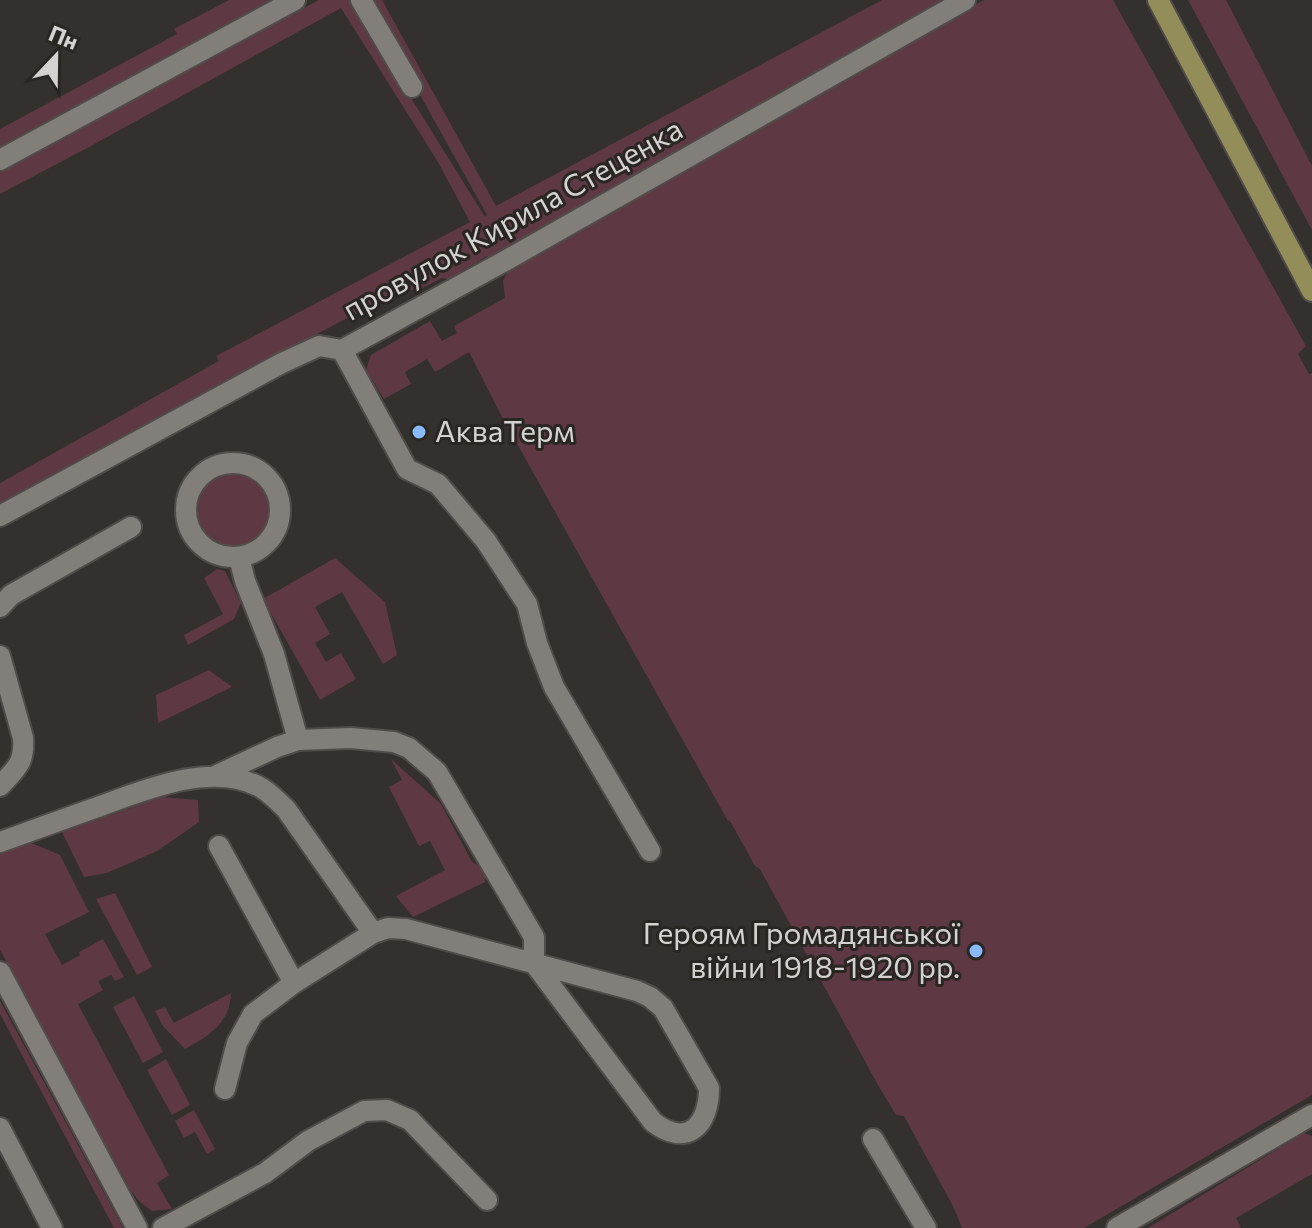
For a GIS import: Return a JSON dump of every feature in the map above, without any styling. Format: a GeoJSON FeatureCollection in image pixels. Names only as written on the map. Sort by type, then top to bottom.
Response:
{"type":"FeatureCollection","features":[{"type":"Feature","properties":{"kind":"main road"},"geometry":{"type":"LineString","coordinates":[[1158,0],[1312,291]]}},
{"type":"Feature","properties":{"kind":"street"},"geometry":{"type":"LineString","coordinates":[[0,160],[295,0]]}},
{"type":"Feature","properties":{"kind":"street"},"geometry":{"type":"LineString","coordinates":[[361,0],[412,87]]}},
{"type":"Feature","properties":{"kind":"street","name":"провулок Кирила Стеценка"},"geometry":{"type":"LineString","coordinates":[[0,516],[282,363],[319,346],[342,350],[965,0]]}},
{"type":"Feature","properties":{"kind":"street"},"geometry":{"type":"LineString","coordinates":[[342,350],[407,469],[438,484],[486,541],[527,604],[537,643],[554,687],[650,851]]}},
{"type":"Feature","properties":{"kind":"street"},"geometry":{"type":"LineString","coordinates":[[240,463],[255,468],[268,478],[277,492],[281,507],[279,523],[272,537],[261,549],[239,557],[216,555],[203,547],[192,536],[186,522],[185,506],[197,478],[209,469],[224,464],[240,463]]}},
{"type":"Feature","properties":{"kind":"street"},"geometry":{"type":"LineString","coordinates":[[0,607],[11,595],[131,527]]}},
{"type":"Feature","properties":{"kind":"street"},"geometry":{"type":"LineString","coordinates":[[239,557],[245,581],[274,654],[298,740]]}},
{"type":"Feature","properties":{"kind":"street"},"geometry":{"type":"LineString","coordinates":[[0,656],[23,738],[24,752],[19,766],[0,786]]}},
{"type":"Feature","properties":{"kind":"street"},"geometry":{"type":"LineString","coordinates":[[215,776],[298,740],[351,738],[394,742],[409,748],[437,772],[534,937],[534,963],[653,1122],[666,1132],[687,1133],[706,1113],[709,1103],[709,1088],[663,1008],[650,997],[637,991],[534,963],[406,929],[388,928],[373,933],[260,1007],[237,1043],[225,1089]]}},
{"type":"Feature","properties":{"kind":"street"},"geometry":{"type":"LineString","coordinates":[[0,842],[151,788],[215,776],[237,779],[256,785],[286,809],[373,933]]}},
{"type":"Feature","properties":{"kind":"street"},"geometry":{"type":"LineString","coordinates":[[219,846],[294,983]]}},
{"type":"Feature","properties":{"kind":"street"},"geometry":{"type":"LineString","coordinates":[[0,972],[137,1228]]}},
{"type":"Feature","properties":{"kind":"street"},"geometry":{"type":"LineString","coordinates":[[163,1228],[265,1173],[308,1141],[364,1111],[387,1110],[410,1120],[487,1200]]}},
{"type":"Feature","properties":{"kind":"street"},"geometry":{"type":"LineString","coordinates":[[1117,1228],[1312,1115]]}},
{"type":"Feature","properties":{"kind":"street"},"geometry":{"type":"LineString","coordinates":[[1,1133],[52,1228]]}},
{"type":"Feature","properties":{"kind":"street"},"geometry":{"type":"LineString","coordinates":[[873,1139],[926,1228]]}},
{"type":"Feature","properties":{"kind":"shaded area"},"geometry":{"type":"Polygon","coordinates":[[[229,0],[279,0],[0,152],[0,129],[177,34],[174,29],[229,0]]]}},
{"type":"Feature","properties":{"kind":"shaded area"},"geometry":{"type":"Polygon","coordinates":[[[319,0],[350,0],[485,217],[487,215],[367,0],[382,0],[496,206],[882,0],[944,0],[490,259],[487,256],[448,279],[442,278],[418,290],[402,290],[0,504],[0,483],[219,361],[216,356],[470,222],[438,162],[341,8],[0,194],[0,168],[319,0]]]}},
{"type":"Feature","properties":{"kind":"shaded area"},"geometry":{"type":"Polygon","coordinates":[[[984,0],[1113,0],[1306,346],[1298,354],[1309,374],[1312,373],[1312,1095],[1084,1228],[962,1228],[904,1116],[896,1115],[878,1085],[760,869],[755,866],[728,821],[501,415],[469,352],[435,372],[427,359],[405,372],[411,384],[384,399],[366,370],[371,355],[430,321],[442,341],[457,333],[454,326],[505,298],[503,281],[510,267],[984,0]]]}},
{"type":"Feature","properties":{"kind":"shaded area"},"geometry":{"type":"Polygon","coordinates":[[[1188,0],[1226,0],[1312,166],[1312,230],[1188,0]]]}},
{"type":"Feature","properties":{"kind":"shaded area"},"geometry":{"type":"Polygon","coordinates":[[[233,473],[254,479],[264,489],[270,510],[264,531],[254,541],[233,547],[212,541],[202,531],[196,510],[202,489],[212,479],[233,473]]]}},
{"type":"Feature","properties":{"kind":"shaded area"},"geometry":{"type":"Polygon","coordinates":[[[335,558],[385,602],[397,655],[383,664],[342,592],[315,607],[330,634],[315,643],[326,662],[341,653],[356,679],[320,700],[263,599],[335,558]]]}},
{"type":"Feature","properties":{"kind":"shaded area"},"geometry":{"type":"Polygon","coordinates":[[[217,569],[225,571],[241,603],[234,619],[188,645],[184,635],[223,614],[204,578],[217,569]]]}},
{"type":"Feature","properties":{"kind":"shaded area"},"geometry":{"type":"Polygon","coordinates":[[[209,670],[232,687],[158,723],[156,695],[209,670]]]}},
{"type":"Feature","properties":{"kind":"shaded area"},"geometry":{"type":"Polygon","coordinates":[[[391,759],[441,804],[472,862],[486,869],[485,882],[413,917],[396,896],[445,870],[430,841],[419,846],[389,787],[402,780],[391,759]]]}},
{"type":"Feature","properties":{"kind":"shaded area"},"geometry":{"type":"Polygon","coordinates":[[[162,797],[198,800],[199,822],[157,851],[107,873],[84,877],[62,832],[162,797]]]}},
{"type":"Feature","properties":{"kind":"shaded area"},"geometry":{"type":"Polygon","coordinates":[[[31,843],[60,855],[89,912],[45,934],[62,965],[103,939],[124,977],[115,981],[111,975],[98,981],[103,990],[78,1004],[169,1175],[157,1183],[172,1209],[152,1211],[131,1191],[0,950],[0,854],[31,843]]]}},
{"type":"Feature","properties":{"kind":"shaded area"},"geometry":{"type":"Polygon","coordinates":[[[115,893],[152,967],[137,975],[96,899],[115,893]]]}},
{"type":"Feature","properties":{"kind":"shaded area"},"geometry":{"type":"Polygon","coordinates":[[[231,993],[227,1013],[217,1027],[185,1049],[163,1026],[155,1011],[165,1007],[174,1023],[231,993]]]}},
{"type":"Feature","properties":{"kind":"shaded area"},"geometry":{"type":"Polygon","coordinates":[[[134,996],[163,1052],[143,1063],[113,1007],[134,996]]]}},
{"type":"Feature","properties":{"kind":"shaded area"},"geometry":{"type":"Polygon","coordinates":[[[0,1001],[123,1228],[114,1228],[0,1014],[0,1001]]]}},
{"type":"Feature","properties":{"kind":"shaded area"},"geometry":{"type":"Polygon","coordinates":[[[166,1059],[190,1105],[172,1115],[147,1070],[166,1059]]]}},
{"type":"Feature","properties":{"kind":"shaded area"},"geometry":{"type":"Polygon","coordinates":[[[194,1110],[215,1149],[207,1154],[195,1132],[184,1138],[175,1121],[194,1110]]]}},
{"type":"Feature","properties":{"kind":"shaded area"},"geometry":{"type":"Polygon","coordinates":[[[1304,1133],[1312,1136],[1312,1174],[1236,1218],[1241,1228],[1148,1228],[1304,1133]]]}},
{"type":"Feature","properties":{"kind":"place","name":"АкваТерм"},"geometry":{"type":"Point","coordinates":[419,432]}},
{"type":"Feature","properties":{"kind":"place","name":"Героям Громадянської війни 1918-1920 рр."},"geometry":{"type":"Point","coordinates":[976,951]}}]}
